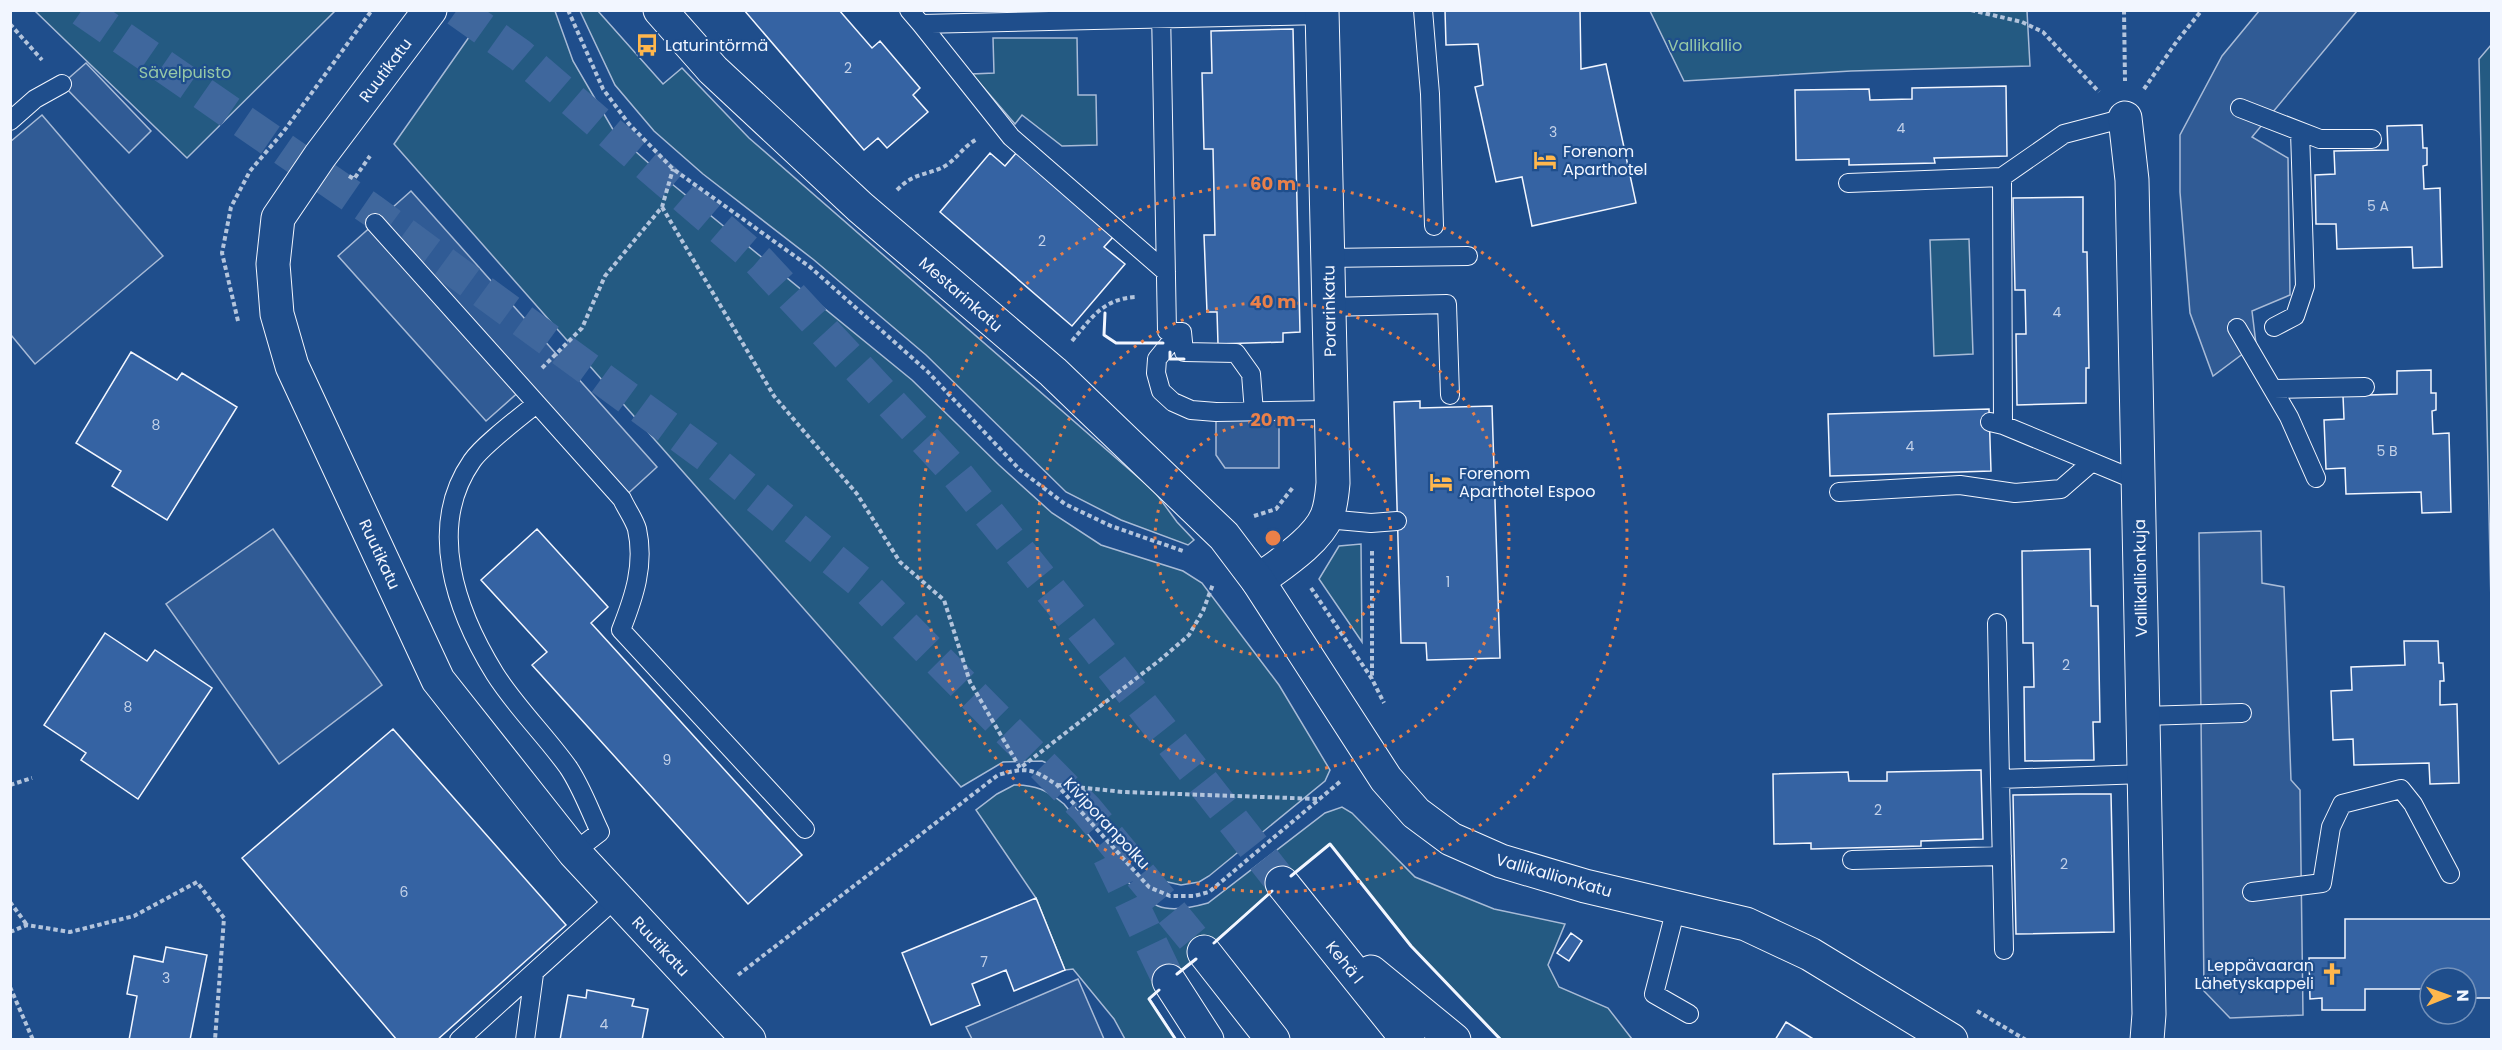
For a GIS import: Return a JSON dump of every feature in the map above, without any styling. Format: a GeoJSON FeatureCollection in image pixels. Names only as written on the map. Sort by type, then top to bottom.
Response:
{"type":"FeatureCollection","features":[{"type":"Feature","properties":{"kind":"main road","name":"Ruutikatu"},"geometry":{"type":"LineString","coordinates":[[430,10],[320,156],[278,218],[273,264],[277,314],[292,366],[438,680],[574,852],[749,1040]]}},
{"type":"Feature","properties":{"kind":"main road","name":"Mestarinkatu"},"geometry":{"type":"LineString","coordinates":[[660,10],[713,70],[860,207],[1053,372],[1224,536],[1258,581]]}},
{"type":"Feature","properties":{"kind":"main road","name":"Porarinkatu"},"geometry":{"type":"LineString","coordinates":[[1258,581],[1311,538],[1326,519],[1331,502],[1333,483],[1322,13]]}},
{"type":"Feature","properties":{"kind":"main road","name":"Vallikallionkuja"},"geometry":{"type":"LineString","coordinates":[[2125,118],[2132,180],[2150,1014],[2147,1040]]}},
{"type":"Feature","properties":{"kind":"main road","name":"Vallikallionkatu"},"geometry":{"type":"LineString","coordinates":[[1258,581],[1386,779],[1416,813],[1451,839],[1501,861],[1585,886],[1746,924],[1810,954],[1951,1040]]}},
{"type":"Feature","properties":{"kind":"main road","name":"Kehä I"},"geometry":{"type":"LineString","coordinates":[[1282,883],[1408,1040]]}},
{"type":"Feature","properties":{"kind":"main road"},"geometry":{"type":"LineString","coordinates":[[1318,930],[1454,1040]]}},
{"type":"Feature","properties":{"kind":"main road"},"geometry":{"type":"LineString","coordinates":[[1204,952],[1273,1040]]}},
{"type":"Feature","properties":{"kind":"main road"},"geometry":{"type":"LineString","coordinates":[[1169,981],[1207,1040]]}},
{"type":"Feature","properties":{"kind":"lane"},"geometry":{"type":"LineString","coordinates":[[909,10],[1011,137],[1166,272]]}},
{"type":"Feature","properties":{"kind":"lane"},"geometry":{"type":"LineString","coordinates":[[1423,10],[1430,94],[1434,226]]}},
{"type":"Feature","properties":{"kind":"lane"},"geometry":{"type":"LineString","coordinates":[[921,24],[1080,16],[1322,13]]}},
{"type":"Feature","properties":{"kind":"lane"},"geometry":{"type":"LineString","coordinates":[[1161,15],[1167,331],[1182,332],[1184,352],[1236,354],[1251,374],[1254,412]]}},
{"type":"Feature","properties":{"kind":"lane"},"geometry":{"type":"LineString","coordinates":[[10,121],[35,99],[62,84]]}},
{"type":"Feature","properties":{"kind":"lane"},"geometry":{"type":"LineString","coordinates":[[2240,108],[2320,140],[2372,139]]}},
{"type":"Feature","properties":{"kind":"lane"},"geometry":{"type":"LineString","coordinates":[[1848,183],[2002,177],[2064,134],[2125,118]]}},
{"type":"Feature","properties":{"kind":"lane"},"geometry":{"type":"LineString","coordinates":[[2274,327],[2295,316],[2305,286],[2300,132]]}},
{"type":"Feature","properties":{"kind":"lane"},"geometry":{"type":"LineString","coordinates":[[2002,177],[1996,423],[2138,481]]}},
{"type":"Feature","properties":{"kind":"lane"},"geometry":{"type":"LineString","coordinates":[[375,223],[622,499],[637,527],[640,564],[635,594],[621,630],[805,830]]}},
{"type":"Feature","properties":{"kind":"lane"},"geometry":{"type":"LineString","coordinates":[[1328,258],[1468,255]]}},
{"type":"Feature","properties":{"kind":"lane"},"geometry":{"type":"LineString","coordinates":[[1329,307],[1447,304],[1450,395]]}},
{"type":"Feature","properties":{"kind":"lane"},"geometry":{"type":"LineString","coordinates":[[2238,328],[2274,389],[2316,478]]}},
{"type":"Feature","properties":{"kind":"lane"},"geometry":{"type":"LineString","coordinates":[[1170,343],[1157,359],[1156,373],[1161,391],[1173,402],[1191,410],[1254,412],[1331,410]]}},
{"type":"Feature","properties":{"kind":"lane"},"geometry":{"type":"LineString","coordinates":[[2274,389],[2365,387]]}},
{"type":"Feature","properties":{"kind":"lane"},"geometry":{"type":"LineString","coordinates":[[536,404],[473,459],[456,489],[447,526],[450,561],[459,600],[472,629],[495,674],[569,769],[600,832],[574,852]]}},
{"type":"Feature","properties":{"kind":"lane"},"geometry":{"type":"LineString","coordinates":[[1839,492],[1960,485],[2015,493],[2061,489],[2092,462]]}},
{"type":"Feature","properties":{"kind":"lane"},"geometry":{"type":"LineString","coordinates":[[1326,519],[1371,523],[1397,521]]}},
{"type":"Feature","properties":{"kind":"lane"},"geometry":{"type":"LineString","coordinates":[[1996,623],[2004,950]]}},
{"type":"Feature","properties":{"kind":"lane"},"geometry":{"type":"LineString","coordinates":[[2143,716],[2242,713]]}},
{"type":"Feature","properties":{"kind":"lane"},"geometry":{"type":"LineString","coordinates":[[2000,779],[2144,774]]}},
{"type":"Feature","properties":{"kind":"lane"},"geometry":{"type":"LineString","coordinates":[[2252,892],[2322,883],[2331,827],[2342,804],[2401,789],[2413,804],[2450,874]]}},
{"type":"Feature","properties":{"kind":"lane"},"geometry":{"type":"LineString","coordinates":[[1852,860],[2002,856]]}},
{"type":"Feature","properties":{"kind":"lane"},"geometry":{"type":"LineString","coordinates":[[459,1040],[616,898]]}},
{"type":"Feature","properties":{"kind":"lane"},"geometry":{"type":"LineString","coordinates":[[1676,908],[1654,994],[1689,1014]]}},
{"type":"Feature","properties":{"kind":"lane"},"geometry":{"type":"LineString","coordinates":[[525,1040],[534,974]]}},
{"type":"Feature","properties":{"kind":"path"},"geometry":{"type":"LineString","coordinates":[[568,10],[603,89],[629,124],[673,169],[810,267],[927,371],[1020,470],[1065,504],[1111,526],[1197,556],[1224,536]]}},
{"type":"Feature","properties":{"kind":"path"},"geometry":{"type":"LineString","coordinates":[[1971,10],[2022,22],[2043,32],[2125,118]]}},
{"type":"Feature","properties":{"kind":"path"},"geometry":{"type":"LineString","coordinates":[[2124,10],[2125,118]]}},
{"type":"Feature","properties":{"kind":"path"},"geometry":{"type":"LineString","coordinates":[[2125,118],[2176,41],[2202,10]]}},
{"type":"Feature","properties":{"kind":"path"},"geometry":{"type":"LineString","coordinates":[[10,24],[62,84]]}},
{"type":"Feature","properties":{"kind":"path"},"geometry":{"type":"LineString","coordinates":[[895,192],[908,178],[947,164],[964,146],[1001,125]]}},
{"type":"Feature","properties":{"kind":"path"},"geometry":{"type":"LineString","coordinates":[[522,388],[582,328],[605,276],[662,207],[673,169]]}},
{"type":"Feature","properties":{"kind":"path"},"geometry":{"type":"LineString","coordinates":[[662,207],[774,396],[857,494],[900,562],[945,600],[970,682],[1020,768]]}},
{"type":"Feature","properties":{"kind":"path"},"geometry":{"type":"LineString","coordinates":[[1071,342],[1099,309],[1121,297],[1167,296]]}},
{"type":"Feature","properties":{"kind":"path"},"geometry":{"type":"LineString","coordinates":[[1298,478],[1294,487],[1276,509],[1251,517],[1291,556],[1372,679],[1387,710]]}},
{"type":"Feature","properties":{"kind":"path"},"geometry":{"type":"LineString","coordinates":[[734,978],[998,775],[1020,768],[1160,660],[1189,635],[1203,611],[1215,578],[1222,588]]}},
{"type":"Feature","properties":{"kind":"path","name":"Kiviporanpolku"},"geometry":{"type":"LineString","coordinates":[[1020,768],[1041,774],[1057,785],[1149,887],[1170,896],[1194,896],[1209,892],[1345,777]]}},
{"type":"Feature","properties":{"kind":"path"},"geometry":{"type":"LineString","coordinates":[[10,785],[32,778]]}},
{"type":"Feature","properties":{"kind":"path"},"geometry":{"type":"LineString","coordinates":[[1057,785],[1123,792],[1319,799]]}},
{"type":"Feature","properties":{"kind":"path"},"geometry":{"type":"LineString","coordinates":[[10,932],[27,925],[70,932],[134,916],[197,882],[224,918],[215,1040]]}},
{"type":"Feature","properties":{"kind":"path"},"geometry":{"type":"LineString","coordinates":[[10,902],[27,925]]}},
{"type":"Feature","properties":{"kind":"path"},"geometry":{"type":"LineString","coordinates":[[10,987],[33,1040]]}},
{"type":"Feature","properties":{"kind":"path"},"geometry":{"type":"LineString","coordinates":[[1974,1010],[2026,1040]]}},
{"type":"Feature","properties":{"kind":"green space"},"geometry":{"type":"Polygon","coordinates":[[[488,10],[555,11],[573,61],[615,133],[672,184],[912,380],[1052,513],[1101,545],[1183,571],[1202,583],[1279,685],[1330,770],[1325,781],[1209,876],[1199,882],[1181,885],[1154,879],[1085,791],[1061,769],[1042,761],[1003,762],[961,787],[394,144],[488,10]]]}},
{"type":"Feature","properties":{"kind":"green space","name":"Sävelpuisto"},"geometry":{"type":"Polygon","coordinates":[[[35,11],[335,11],[187,158],[35,11]]]}},
{"type":"Feature","properties":{"kind":"green space"},"geometry":{"type":"Polygon","coordinates":[[[580,11],[598,11],[663,84],[682,68],[749,138],[1155,492],[1177,522],[1194,540],[1188,545],[1121,520],[1066,492],[926,355],[814,260],[703,174],[654,131],[615,85],[580,11]]]}},
{"type":"Feature","properties":{"kind":"green space","name":"Vallikallio"},"geometry":{"type":"Polygon","coordinates":[[[1650,11],[2027,11],[2030,66],[1851,71],[1684,81],[1650,11]]]}},
{"type":"Feature","properties":{"kind":"green space"},"geometry":{"type":"Polygon","coordinates":[[[993,38],[1077,38],[1078,95],[1096,95],[1097,145],[1062,146],[1022,115],[1015,124],[972,74],[994,73],[993,38]]]}},
{"type":"Feature","properties":{"kind":"green space"},"geometry":{"type":"Polygon","coordinates":[[[2491,45],[2491,604],[2479,59],[2491,45]]]}},
{"type":"Feature","properties":{"kind":"green space"},"geometry":{"type":"Polygon","coordinates":[[[1969,239],[1973,354],[1934,356],[1930,240],[1969,239]]]}},
{"type":"Feature","properties":{"kind":"green space"},"geometry":{"type":"Polygon","coordinates":[[[1361,544],[1362,642],[1319,579],[1339,546],[1361,544]]]}},
{"type":"Feature","properties":{"kind":"green space"},"geometry":{"type":"Polygon","coordinates":[[[1014,785],[1041,789],[1064,804],[1135,889],[1158,906],[1170,909],[1208,903],[1325,813],[1342,807],[1352,813],[1415,877],[1494,909],[1565,924],[1548,965],[1559,987],[1608,1008],[1632,1039],[1501,1039],[1411,946],[1330,844],[1149,998],[1176,1039],[1125,1039],[1114,1019],[1073,969],[1065,970],[1036,898],[976,810],[997,794],[1014,785]]]}},
{"type":"Feature","properties":{"kind":"shaded area"},"geometry":{"type":"Polygon","coordinates":[[[2259,11],[2357,11],[2252,137],[2288,158],[2290,295],[2252,311],[2256,344],[2213,376],[2190,313],[2180,192],[2180,135],[2222,56],[2259,11]]]}},
{"type":"Feature","properties":{"kind":"shaded area"},"geometry":{"type":"Polygon","coordinates":[[[86,63],[151,131],[129,153],[62,84],[86,63]]]}},
{"type":"Feature","properties":{"kind":"shaded area"},"geometry":{"type":"Polygon","coordinates":[[[42,115],[163,256],[35,364],[11,335],[10,142],[42,115]]]}},
{"type":"Feature","properties":{"kind":"shaded area"},"geometry":{"type":"Polygon","coordinates":[[[411,191],[657,467],[622,499],[522,389],[486,421],[338,256],[411,191]]]}},
{"type":"Feature","properties":{"kind":"shaded area"},"geometry":{"type":"Polygon","coordinates":[[[1216,412],[1279,412],[1279,468],[1225,468],[1216,455],[1216,412]]]}},
{"type":"Feature","properties":{"kind":"shaded area"},"geometry":{"type":"Polygon","coordinates":[[[273,529],[382,685],[279,764],[166,604],[273,529]]]}},
{"type":"Feature","properties":{"kind":"shaded area"},"geometry":{"type":"Polygon","coordinates":[[[2261,531],[2262,583],[2284,587],[2291,780],[2300,790],[2303,1015],[2230,1018],[2204,991],[2199,533],[2261,531]]]}},
{"type":"Feature","properties":{"kind":"shaded area"},"geometry":{"type":"Polygon","coordinates":[[[1078,979],[1104,1039],[972,1039],[966,1027],[1078,979]]]}},
{"type":"Feature","properties":{"kind":"building"},"geometry":{"type":"Polygon","coordinates":[[[744,10],[839,10],[872,48],[880,41],[920,88],[913,95],[928,112],[887,148],[878,138],[864,150],[744,10]]]}},
{"type":"Feature","properties":{"kind":"building"},"geometry":{"type":"Polygon","coordinates":[[[1445,10],[1580,10],[1581,69],[1606,64],[1636,203],[1532,226],[1522,177],[1496,182],[1475,87],[1483,85],[1478,44],[1446,45],[1445,10]]]}},
{"type":"Feature","properties":{"kind":"building"},"geometry":{"type":"Polygon","coordinates":[[[1293,29],[1300,332],[1283,333],[1283,342],[1218,344],[1217,312],[1207,312],[1204,235],[1215,235],[1213,149],[1204,149],[1202,73],[1212,73],[1211,31],[1293,29]]]}},
{"type":"Feature","properties":{"kind":"building"},"geometry":{"type":"Polygon","coordinates":[[[2006,86],[2007,156],[1934,158],[1935,163],[1849,165],[1849,159],[1796,160],[1795,90],[1869,89],[1870,100],[1912,99],[1912,88],[2006,86]]]}},
{"type":"Feature","properties":{"kind":"building"},"geometry":{"type":"Polygon","coordinates":[[[2422,125],[2423,148],[2427,148],[2427,165],[2423,166],[2424,189],[2440,188],[2442,267],[2413,268],[2412,247],[2337,249],[2336,224],[2316,224],[2315,175],[2335,174],[2334,151],[2388,150],[2387,126],[2422,125]]]}},
{"type":"Feature","properties":{"kind":"building"},"geometry":{"type":"Polygon","coordinates":[[[1017,152],[1114,236],[1104,247],[1125,264],[1072,326],[940,212],[990,153],[1005,166],[1017,152]]]}},
{"type":"Feature","properties":{"kind":"building"},"geometry":{"type":"Polygon","coordinates":[[[2083,197],[2083,252],[2087,252],[2089,368],[2086,368],[2086,403],[2017,405],[2016,334],[2026,334],[2025,290],[2015,290],[2013,198],[2083,197]]]}},
{"type":"Feature","properties":{"kind":"building"},"geometry":{"type":"Polygon","coordinates":[[[131,352],[177,380],[182,373],[237,407],[167,520],[112,486],[121,471],[76,443],[131,352]]]}},
{"type":"Feature","properties":{"kind":"building"},"geometry":{"type":"Polygon","coordinates":[[[2431,370],[2431,393],[2436,393],[2436,410],[2432,411],[2433,434],[2449,433],[2451,512],[2422,513],[2421,492],[2346,494],[2345,468],[2326,469],[2324,420],[2344,419],[2343,396],[2397,394],[2397,371],[2431,370]]]}},
{"type":"Feature","properties":{"kind":"building"},"geometry":{"type":"Polygon","coordinates":[[[1420,401],[1420,408],[1492,406],[1500,658],[1427,660],[1426,643],[1401,643],[1394,402],[1420,401]]]}},
{"type":"Feature","properties":{"kind":"building"},"geometry":{"type":"Polygon","coordinates":[[[1989,409],[1991,471],[1830,476],[1828,414],[1989,409]]]}},
{"type":"Feature","properties":{"kind":"building"},"geometry":{"type":"Polygon","coordinates":[[[537,529],[608,607],[591,623],[802,855],[748,904],[532,665],[547,652],[481,580],[537,529]]]}},
{"type":"Feature","properties":{"kind":"building"},"geometry":{"type":"Polygon","coordinates":[[[2090,549],[2091,606],[2098,606],[2100,722],[2093,722],[2094,760],[2025,761],[2024,687],[2034,687],[2033,643],[2023,643],[2022,551],[2090,549]]]}},
{"type":"Feature","properties":{"kind":"building"},"geometry":{"type":"Polygon","coordinates":[[[105,633],[147,661],[155,650],[212,688],[138,799],[81,760],[86,753],[44,725],[105,633]]]}},
{"type":"Feature","properties":{"kind":"building"},"geometry":{"type":"Polygon","coordinates":[[[2404,641],[2438,641],[2439,663],[2443,663],[2444,681],[2440,681],[2440,705],[2457,704],[2459,783],[2430,784],[2429,763],[2354,765],[2353,739],[2333,740],[2331,691],[2352,690],[2351,667],[2405,665],[2404,641]]]}},
{"type":"Feature","properties":{"kind":"building"},"geometry":{"type":"Polygon","coordinates":[[[393,729],[566,925],[437,1040],[397,1040],[242,858],[393,729]]]}},
{"type":"Feature","properties":{"kind":"building"},"geometry":{"type":"Polygon","coordinates":[[[1981,770],[1983,839],[1921,841],[1921,846],[1811,849],[1811,843],[1774,844],[1773,774],[1848,772],[1849,781],[1887,781],[1887,772],[1981,770]]]}},
{"type":"Feature","properties":{"kind":"building"},"geometry":{"type":"Polygon","coordinates":[[[2111,794],[2114,932],[2016,934],[2013,795],[2111,794]]]}},
{"type":"Feature","properties":{"kind":"building"},"geometry":{"type":"Polygon","coordinates":[[[1036,898],[1065,970],[1014,991],[1006,970],[972,984],[980,1005],[931,1025],[902,953],[1036,898]]]}},
{"type":"Feature","properties":{"kind":"building"},"geometry":{"type":"Polygon","coordinates":[[[2345,919],[2492,919],[2492,998],[2478,998],[2478,966],[2418,966],[2418,989],[2365,989],[2365,1010],[2322,1010],[2322,998],[2310,999],[2309,958],[2345,958],[2345,919]]]}},
{"type":"Feature","properties":{"kind":"building"},"geometry":{"type":"Polygon","coordinates":[[[1571,933],[1582,941],[1569,961],[1557,953],[1571,933]]]}},
{"type":"Feature","properties":{"kind":"building"},"geometry":{"type":"Polygon","coordinates":[[[166,947],[207,955],[190,1040],[129,1040],[137,996],[127,994],[134,956],[163,962],[166,947]]]}},
{"type":"Feature","properties":{"kind":"building"},"geometry":{"type":"Polygon","coordinates":[[[587,990],[634,999],[632,1006],[648,1009],[642,1040],[560,1040],[568,995],[586,998],[587,990]]]}},
{"type":"Feature","properties":{"kind":"building"},"geometry":{"type":"Polygon","coordinates":[[[1786,1022],[1815,1040],[1775,1040],[1786,1022]]]}},
{"type":"Feature","properties":{"kind":"tunnel"},"geometry":{"type":"LineString","coordinates":[[82,10],[373,211],[707,456],[863,584],[1086,809],[1204,952]]}},
{"type":"Feature","properties":{"kind":"tunnel"},"geometry":{"type":"LineString","coordinates":[[457,10],[520,55],[759,261],[955,472],[1282,883]]}},
{"type":"Feature","properties":{"kind":"tunnel"},"geometry":{"type":"LineString","coordinates":[[1109,856],[1169,981]]}},
{"type":"Feature","properties":{"kind":"wall"},"geometry":{"type":"LineString","coordinates":[[1105,313],[1104,335],[1116,343],[1163,343]]}},
{"type":"Feature","properties":{"kind":"wall"},"geometry":{"type":"LineString","coordinates":[[1170,352],[1170,359],[1184,359]]}},
{"type":"Feature","properties":{"kind":"wall"},"geometry":{"type":"LineString","coordinates":[[1291,876],[1330,844],[1411,946],[1501,1040]]}},
{"type":"Feature","properties":{"kind":"wall"},"geometry":{"type":"LineString","coordinates":[[1214,943],[1272,891]]}},
{"type":"Feature","properties":{"kind":"wall"},"geometry":{"type":"LineString","coordinates":[[1177,974],[1196,959]]}},
{"type":"Feature","properties":{"kind":"wall"},"geometry":{"type":"LineString","coordinates":[[1159,990],[1149,999],[1176,1040]]}},
{"type":"Feature","properties":{"kind":"place","name":"Laturintörmä"},"geometry":{"type":"Point","coordinates":[647,45]}},
{"type":"Feature","properties":{"kind":"place","name":"Forenom Aparthotel"},"geometry":{"type":"Point","coordinates":[1545,160]}},
{"type":"Feature","properties":{"kind":"place","name":"Forenom Aparthotel Espoo"},"geometry":{"type":"Point","coordinates":[1441,482]}},
{"type":"Feature","properties":{"kind":"place","name":"Leppävaaran Lähetyskappeli"},"geometry":{"type":"Point","coordinates":[2332,974]}}]}
